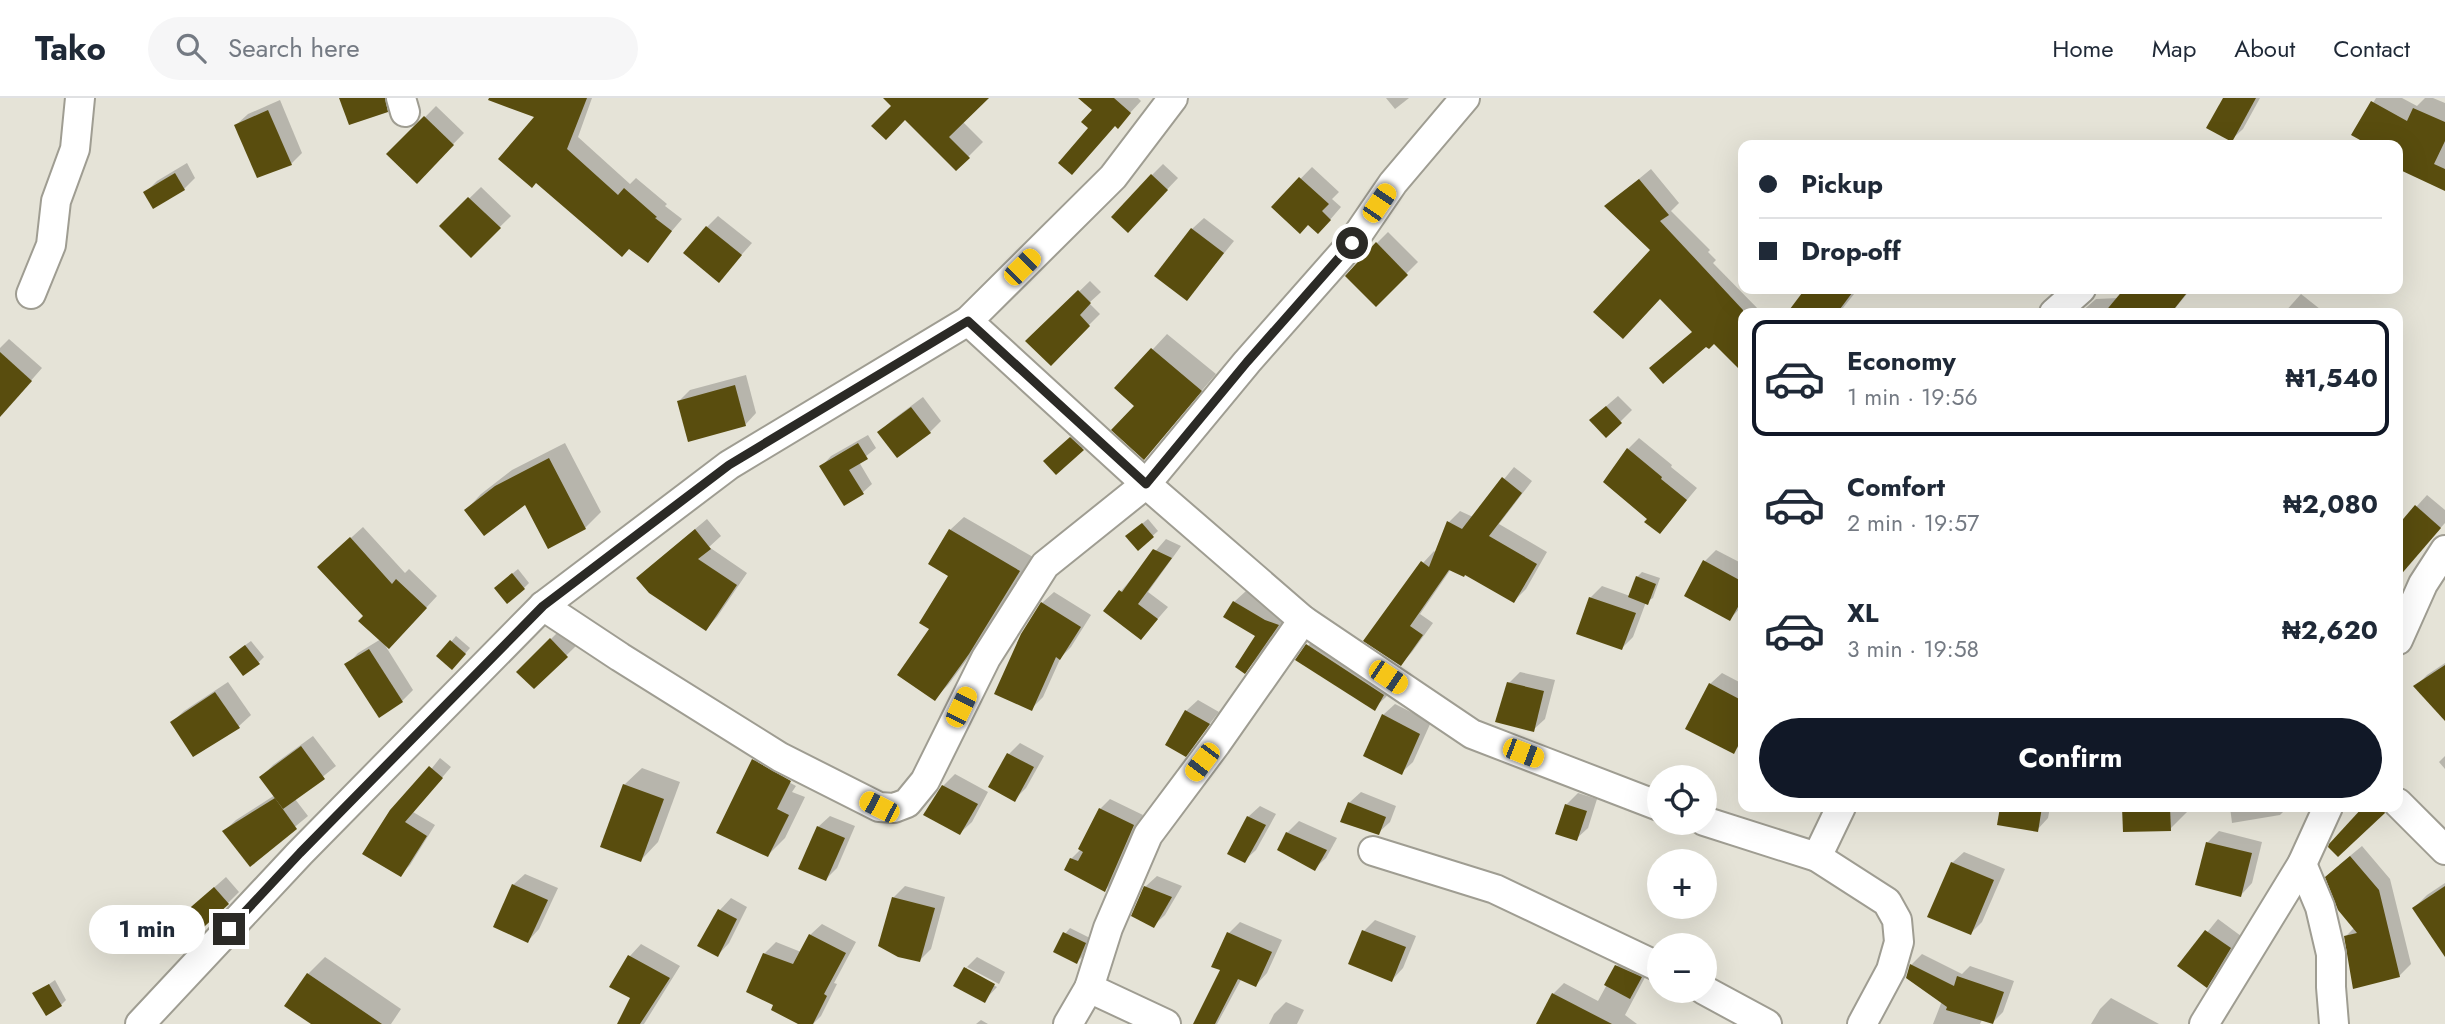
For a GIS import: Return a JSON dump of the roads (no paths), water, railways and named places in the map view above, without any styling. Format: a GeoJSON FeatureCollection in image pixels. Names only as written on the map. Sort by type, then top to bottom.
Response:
{"type":"FeatureCollection","features":[{"type":"Feature","properties":{"kind":"street"},"geometry":{"type":"LineString","coordinates":[[31,294],[51,245],[57,201],[75,149],[80,98]]}},
{"type":"Feature","properties":{"kind":"street"},"geometry":{"type":"LineString","coordinates":[[140,1024],[300,853],[543,606],[729,465],[968,321],[1113,177],[1172,98]]}},
{"type":"Feature","properties":{"kind":"street"},"geometry":{"type":"LineString","coordinates":[[543,606],[780,757],[879,807],[894,808],[907,803],[925,781],[986,658],[1045,565],[1146,484],[1247,362],[1343,253],[1392,183],[1465,98]]}},
{"type":"Feature","properties":{"kind":"street"},"geometry":{"type":"LineString","coordinates":[[2060,308],[2075,294]]}},
{"type":"Feature","properties":{"kind":"street"},"geometry":{"type":"LineString","coordinates":[[968,321],[1146,484],[1303,620],[1472,734],[1647,801]]}},
{"type":"Feature","properties":{"kind":"street"},"geometry":{"type":"LineString","coordinates":[[2403,629],[2423,584],[2445,550]]}},
{"type":"Feature","properties":{"kind":"street"},"geometry":{"type":"LineString","coordinates":[[1068,1024],[1089,988],[1108,928],[1148,835],[1303,620]]}},
{"type":"Feature","properties":{"kind":"street"},"geometry":{"type":"LineString","coordinates":[[2403,808],[2445,850]]}},
{"type":"Feature","properties":{"kind":"street"},"geometry":{"type":"LineString","coordinates":[[1817,857],[1839,812]]}},
{"type":"Feature","properties":{"kind":"street"},"geometry":{"type":"LineString","coordinates":[[2204,1024],[2302,864],[2326,812]]}},
{"type":"Feature","properties":{"kind":"street"},"geometry":{"type":"LineString","coordinates":[[1717,825],[1817,857],[1886,902],[1896,920],[1899,942],[1891,970],[1862,1024]]}},
{"type":"Feature","properties":{"kind":"street"},"geometry":{"type":"LineString","coordinates":[[1373,851],[1495,889],[1647,961]]}},
{"type":"Feature","properties":{"kind":"street"},"geometry":{"type":"LineString","coordinates":[[2302,864],[2320,907],[2332,954],[2333,1024]]}},
{"type":"Feature","properties":{"kind":"street"},"geometry":{"type":"LineString","coordinates":[[1089,988],[1166,1024]]}},
{"type":"Feature","properties":{"kind":"street"},"geometry":{"type":"LineString","coordinates":[[1717,997],[1767,1024]]}}]}
